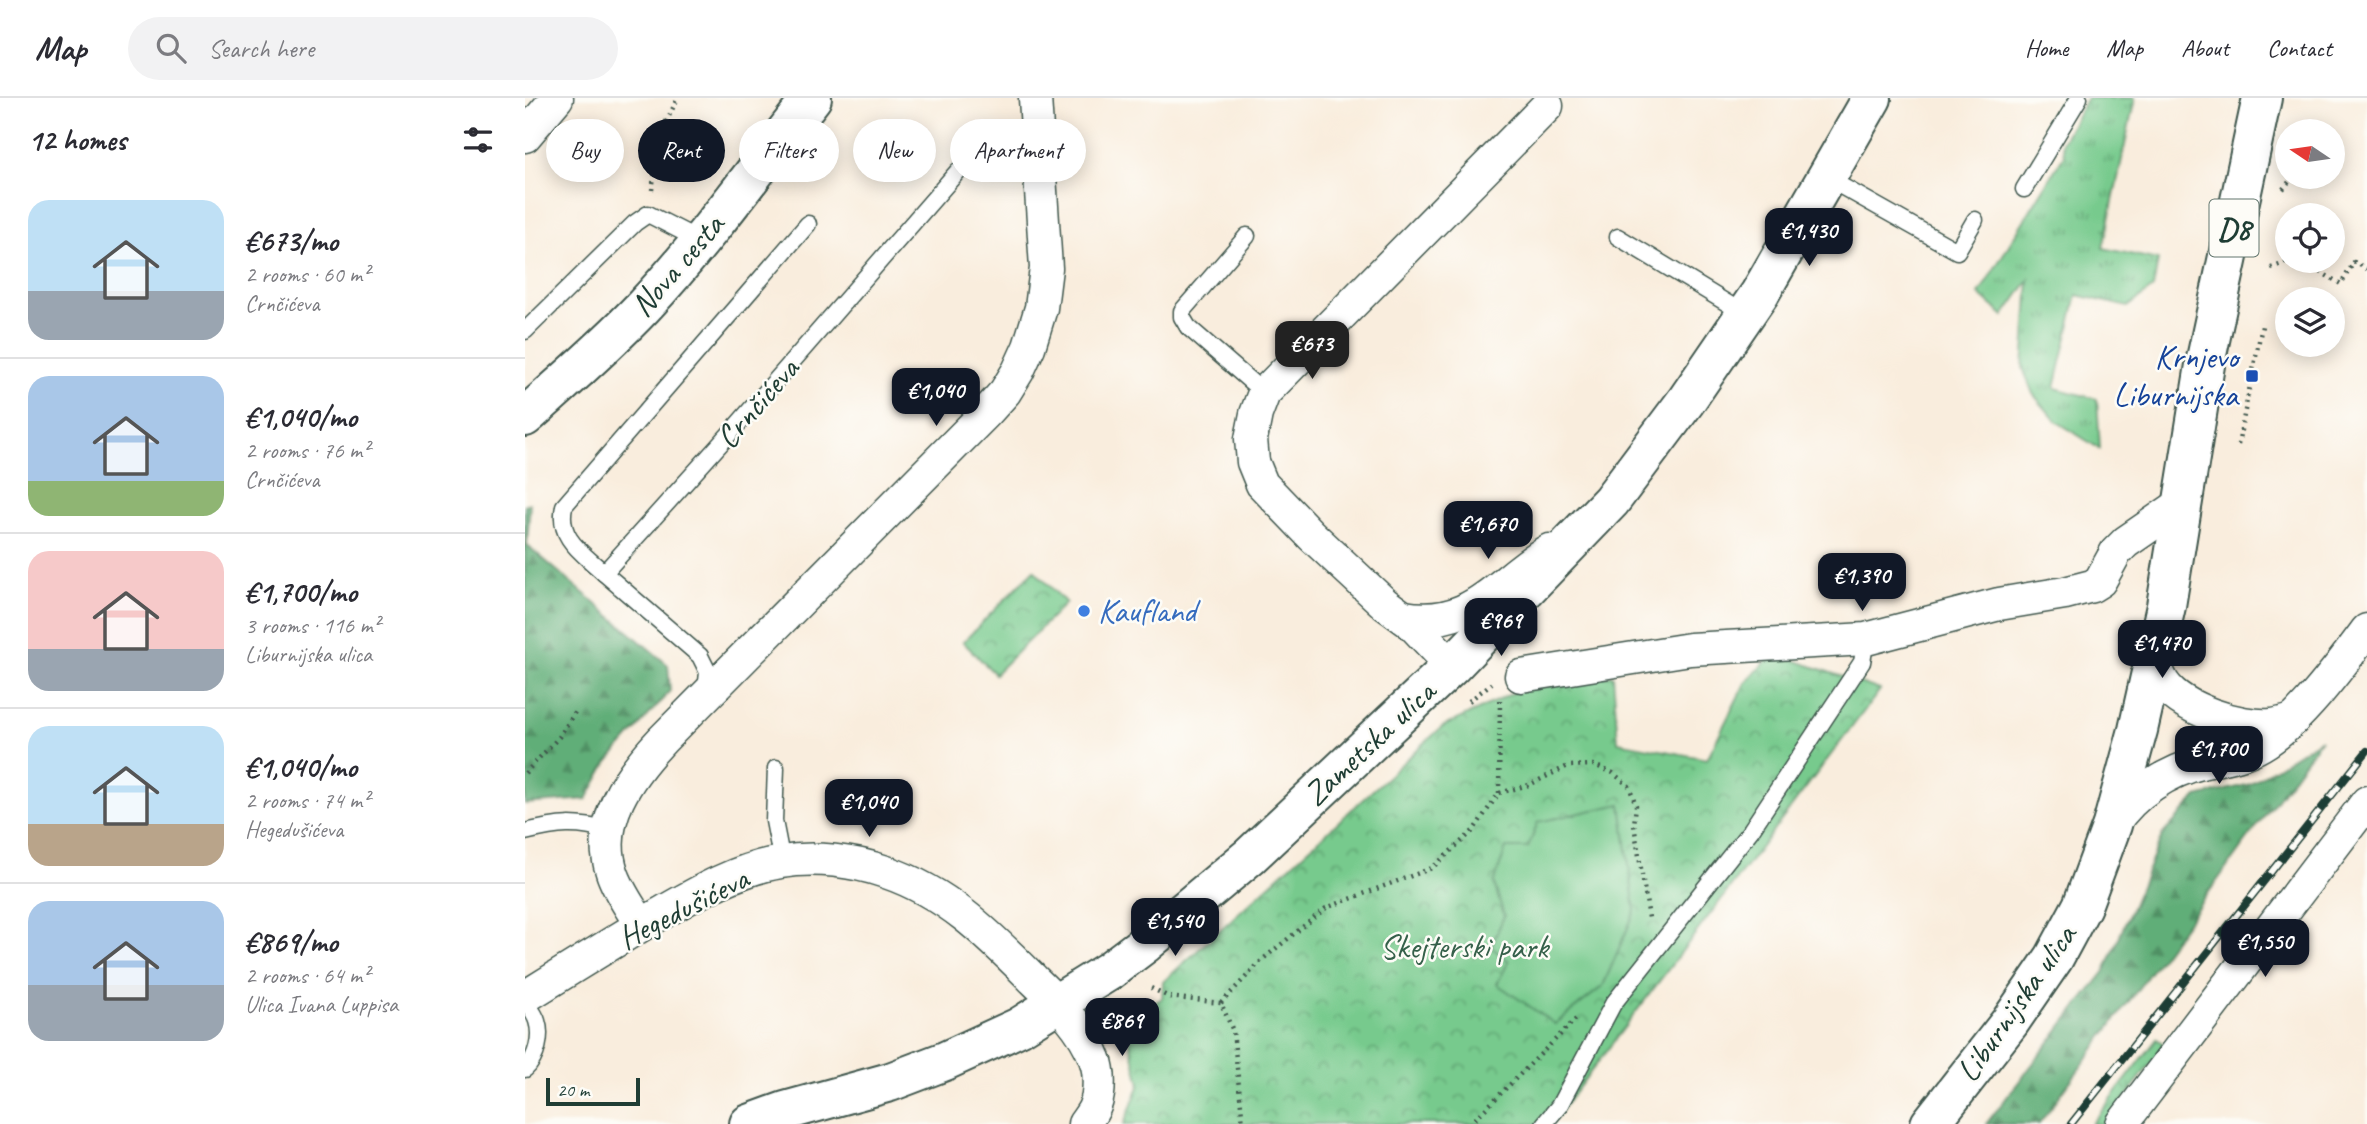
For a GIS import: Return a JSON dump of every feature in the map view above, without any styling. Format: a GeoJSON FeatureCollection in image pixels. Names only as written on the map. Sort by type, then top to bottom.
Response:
{"type":"FeatureCollection","features":[{"type":"Feature","properties":{"kind":"main road","name":"Nova cesta"},"geometry":{"type":"LineString","coordinates":[[525,416],[583,365],[642,307],[701,240],[812,98]]}},
{"type":"Feature","properties":{"kind":"main road","name":"Zametska ulica"},"geometry":{"type":"LineString","coordinates":[[749,1124],[785,1111],[890,1082],[945,1060],[1019,1027],[1109,971],[1209,892],[1458,681],[1573,540],[1611,501],[1686,401],[1745,314],[1872,98]]}},
{"type":"Feature","properties":{"kind":"main road","name":"Liburnijska ulica"},"geometry":{"type":"LineString","coordinates":[[1930,1124],[2010,1022],[2055,958],[2082,906],[2112,825],[2138,729],[2166,606],[2206,359],[2262,98]]}},
{"type":"Feature","properties":{"kind":"street"},"geometry":{"type":"LineString","coordinates":[[525,136],[557,98]]}},
{"type":"Feature","properties":{"kind":"street"},"geometry":{"type":"LineString","coordinates":[[1035,98],[1036,119]]}},
{"type":"Feature","properties":{"kind":"street"},"geometry":{"type":"LineString","coordinates":[[1458,681],[1404,617],[1385,604],[1311,535],[1262,484],[1253,462],[1251,439],[1264,393],[1544,102]]}},
{"type":"Feature","properties":{"kind":"street"},"geometry":{"type":"LineString","coordinates":[[641,925],[612,872],[608,857],[613,813],[628,780],[645,758],[950,452],[1011,382],[1029,347],[1041,308],[1046,268],[1040,182]]}},
{"type":"Feature","properties":{"kind":"street"},"geometry":{"type":"LineString","coordinates":[[1521,676],[1690,649],[1866,639],[1999,604],[2092,586],[2100,581],[2116,552],[2126,542],[2184,502]]}},
{"type":"Feature","properties":{"kind":"street"},"geometry":{"type":"LineString","coordinates":[[1404,617],[1417,619],[1454,616],[1479,602],[1548,550],[1573,540]]}},
{"type":"Feature","properties":{"kind":"street"},"geometry":{"type":"LineString","coordinates":[[2112,825],[2133,799],[2171,775],[2201,763],[2246,752],[2276,736],[2293,720],[2367,630]]}},
{"type":"Feature","properties":{"kind":"street"},"geometry":{"type":"LineString","coordinates":[[2154,657],[2158,673],[2169,690],[2178,699],[2200,710]]}},
{"type":"Feature","properties":{"kind":"street"},"geometry":{"type":"LineString","coordinates":[[2171,775],[2148,763],[2138,729],[2148,713],[2162,707],[2176,706],[2256,724],[2271,725],[2293,720]]}},
{"type":"Feature","properties":{"kind":"street"},"geometry":{"type":"LineString","coordinates":[[2122,1124],[2367,802]]}},
{"type":"Feature","properties":{"kind":"street","name":"Hegedušićeva"},"geometry":{"type":"LineString","coordinates":[[525,999],[641,925],[741,873],[782,862],[819,860],[861,864],[887,872],[937,894],[1003,947],[1057,1003],[1088,1043],[1097,1061],[1095,1106],[1084,1124]]}},
{"type":"Feature","properties":{"kind":"lane"},"geometry":{"type":"LineString","coordinates":[[2024,189],[2079,98]]}},
{"type":"Feature","properties":{"kind":"lane"},"geometry":{"type":"LineString","coordinates":[[1827,178],[1957,251],[1975,220]]}},
{"type":"Feature","properties":{"kind":"lane","name":"Crnčićeva"},"geometry":{"type":"LineString","coordinates":[[604,573],[731,432],[950,180]]}},
{"type":"Feature","properties":{"kind":"lane"},"geometry":{"type":"LineString","coordinates":[[525,331],[635,223],[648,214],[701,240]]}},
{"type":"Feature","properties":{"kind":"lane"},"geometry":{"type":"LineString","coordinates":[[704,698],[709,681],[708,672],[700,656],[567,538],[563,528],[564,506],[808,224]]}},
{"type":"Feature","properties":{"kind":"lane"},"geometry":{"type":"LineString","coordinates":[[1247,236],[1182,311],[1182,317],[1188,327],[1264,393]]}},
{"type":"Feature","properties":{"kind":"lane"},"geometry":{"type":"LineString","coordinates":[[1618,237],[1745,314]]}},
{"type":"Feature","properties":{"kind":"lane"},"geometry":{"type":"LineString","coordinates":[[1544,1124],[1559,1106],[1613,1004],[1751,830],[1862,662],[1866,639]]}},
{"type":"Feature","properties":{"kind":"lane"},"geometry":{"type":"LineString","coordinates":[[776,768],[774,821],[782,862]]}},
{"type":"Feature","properties":{"kind":"lane"},"geometry":{"type":"LineString","coordinates":[[525,832],[577,824],[609,831]]}},
{"type":"Feature","properties":{"kind":"lane"},"geometry":{"type":"LineString","coordinates":[[525,999],[537,1020],[538,1035],[537,1048],[525,1069]]}},
{"type":"Feature","properties":{"kind":"path"},"geometry":{"type":"LineString","coordinates":[[648,214],[661,132],[678,98]]}},
{"type":"Feature","properties":{"kind":"path"},"geometry":{"type":"LineString","coordinates":[[2322,273],[2341,284],[2354,262],[2367,269]]}},
{"type":"Feature","properties":{"kind":"path"},"geometry":{"type":"LineString","coordinates":[[2271,268],[2275,267]]}},
{"type":"Feature","properties":{"kind":"path"},"geometry":{"type":"LineString","coordinates":[[2238,445],[2262,326]]}},
{"type":"Feature","properties":{"kind":"path"},"geometry":{"type":"LineString","coordinates":[[1221,1003],[1263,960],[1326,908],[1431,868],[1473,831],[1499,793],[1500,698],[1497,680],[1469,701],[1458,681]]}},
{"type":"Feature","properties":{"kind":"path"},"geometry":{"type":"LineString","coordinates":[[525,773],[559,737],[577,709]]}},
{"type":"Feature","properties":{"kind":"path"},"geometry":{"type":"LineString","coordinates":[[1499,793],[1529,785],[1568,766],[1594,765],[1613,773],[1629,786],[1636,805],[1634,825],[1651,929],[1667,939]]}},
{"type":"Feature","properties":{"kind":"path"},"geometry":{"type":"LineString","coordinates":[[1150,988],[1169,997],[1221,1003]]}},
{"type":"Feature","properties":{"kind":"path"},"geometry":{"type":"LineString","coordinates":[[1470,1124],[1595,1000],[1613,1004]]}},
{"type":"Feature","properties":{"kind":"path"},"geometry":{"type":"LineString","coordinates":[[1221,1003],[1233,1031],[1243,1124]]}},
{"type":"Feature","properties":{"kind":"green space"},"geometry":{"type":"Polygon","coordinates":[[[2087,98],[2135,98],[2103,248],[2158,260],[2153,288],[2128,307],[2077,295],[2055,388],[2097,399],[2100,449],[2056,421],[2033,394],[2023,368],[2029,280],[2004,316],[1979,294],[2064,155],[2062,142],[2087,98]]]}},
{"type":"Feature","properties":{"kind":"green space"},"geometry":{"type":"Polygon","coordinates":[[[530,503],[527,545],[668,665],[670,691],[607,763],[587,799],[525,804],[525,505],[530,503]]]}},
{"type":"Feature","properties":{"kind":"green space"},"geometry":{"type":"Polygon","coordinates":[[[1034,570],[1066,603],[995,674],[963,642],[1034,570]]]}},
{"type":"Feature","properties":{"kind":"green space","name":"Skejterski park"},"geometry":{"type":"Polygon","coordinates":[[[1774,653],[1880,690],[1551,1124],[1124,1124],[1140,1084],[1125,1023],[1162,998],[1163,982],[1442,727],[1517,691],[1613,675],[1618,742],[1707,759],[1745,683],[1774,653]]]}},
{"type":"Feature","properties":{"kind":"green space"},"geometry":{"type":"Polygon","coordinates":[[[2321,739],[2039,1124],[1986,1124],[2105,971],[2163,834],[2197,797],[2250,784],[2321,739]]]}},
{"type":"Feature","properties":{"kind":"green space"},"geometry":{"type":"Polygon","coordinates":[[[1621,804],[1635,911],[1603,986],[1555,1024],[1497,984],[1509,961],[1491,947],[1504,916],[1494,883],[1506,848],[1528,848],[1538,822],[1621,804]]]}},
{"type":"Feature","properties":{"kind":"green space"},"geometry":{"type":"Polygon","coordinates":[[[2157,1039],[2165,1045],[2105,1124],[2092,1124],[2157,1039]]]}},
{"type":"Feature","properties":{"kind":"railway"},"geometry":{"type":"LineString","coordinates":[[2071,1124],[2367,751]]}},
{"type":"Feature","properties":{"kind":"place","name":"Krnjevo Liburnijska"},"geometry":{"type":"Point","coordinates":[2252,376]}},
{"type":"Feature","properties":{"kind":"place","name":"Kaufland"},"geometry":{"type":"Point","coordinates":[1084,611]}}]}
